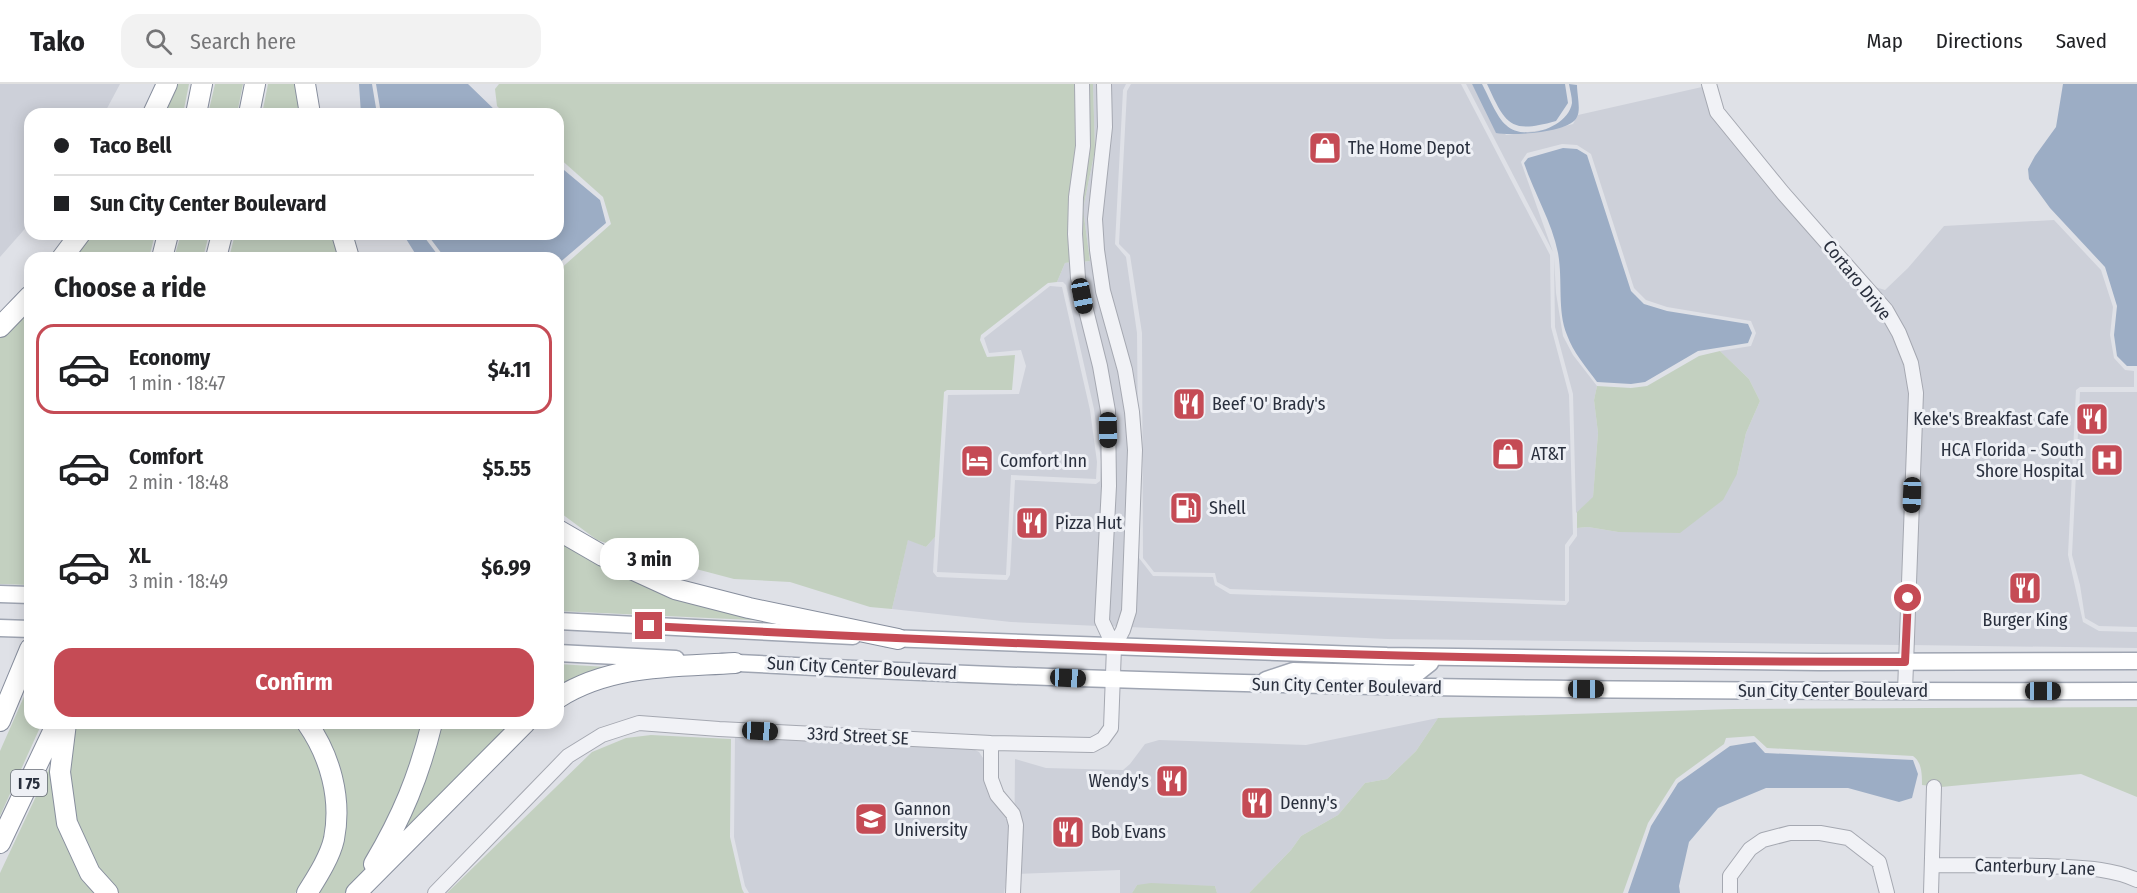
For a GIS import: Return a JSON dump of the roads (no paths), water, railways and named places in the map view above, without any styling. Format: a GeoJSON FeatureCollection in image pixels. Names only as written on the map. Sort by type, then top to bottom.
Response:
{"type":"FeatureCollection","features":[{"type":"Feature","properties":{"kind":"highway"},"geometry":{"type":"LineString","coordinates":[[156,108],[167,84]]}},
{"type":"Feature","properties":{"kind":"highway"},"geometry":{"type":"LineString","coordinates":[[197,108],[202,84]]}},
{"type":"Feature","properties":{"kind":"highway"},"geometry":{"type":"LineString","coordinates":[[250,108],[255,84]]}},
{"type":"Feature","properties":{"kind":"highway"},"geometry":{"type":"LineString","coordinates":[[305,84],[309,108]]}},
{"type":"Feature","properties":{"kind":"highway"},"geometry":{"type":"LineString","coordinates":[[0,327],[24,302]]}},
{"type":"Feature","properties":{"kind":"highway"},"geometry":{"type":"LineString","coordinates":[[564,533],[603,556],[675,589],[749,608],[898,639]]}},
{"type":"Feature","properties":{"kind":"highway"},"geometry":{"type":"LineString","coordinates":[[564,694],[575,687],[626,670],[735,663]]}},
{"type":"Feature","properties":{"kind":"highway"},"geometry":{"type":"LineString","coordinates":[[0,722],[24,665]]}},
{"type":"Feature","properties":{"kind":"highway","name":"I 75"},"geometry":{"type":"LineString","coordinates":[[0,843],[54,729]]}},
{"type":"Feature","properties":{"kind":"highway"},"geometry":{"type":"LineString","coordinates":[[65,729],[60,772],[67,823],[90,873],[108,893]]}},
{"type":"Feature","properties":{"kind":"highway"},"geometry":{"type":"LineString","coordinates":[[307,893],[319,874],[334,840],[336,811],[335,785],[320,742],[311,729]]}},
{"type":"Feature","properties":{"kind":"highway"},"geometry":{"type":"LineString","coordinates":[[357,892],[391,836],[413,790],[430,729]]}},
{"type":"Feature","properties":{"kind":"highway"},"geometry":{"type":"LineString","coordinates":[[357,892],[519,729]]}},
{"type":"Feature","properties":{"kind":"main road"},"geometry":{"type":"LineString","coordinates":[[0,594],[24,595]]}},
{"type":"Feature","properties":{"kind":"main road","name":"Sun City Center Boulevard"},"geometry":{"type":"LineString","coordinates":[[564,621],[898,639],[1433,657],[1674,661],[2137,661]]}},
{"type":"Feature","properties":{"kind":"main road"},"geometry":{"type":"LineString","coordinates":[[0,627],[24,629]]}},
{"type":"Feature","properties":{"kind":"main road","name":"Sun City Center Boulevard"},"geometry":{"type":"LineString","coordinates":[[564,653],[1114,681],[1449,688],[2137,691]]}},
{"type":"Feature","properties":{"kind":"main road"},"geometry":{"type":"LineString","coordinates":[[1254,684],[1293,671],[1416,674],[1430,663],[1433,657]]}},
{"type":"Feature","properties":{"kind":"street"},"geometry":{"type":"LineString","coordinates":[[1082,84],[1083,146],[1075,234],[1078,278],[1100,366],[1108,411],[1109,486],[1102,621],[1114,647]]}},
{"type":"Feature","properties":{"kind":"street"},"geometry":{"type":"LineString","coordinates":[[1104,84],[1105,127],[1095,219],[1097,250],[1103,291],[1125,370],[1135,450],[1129,611],[1114,647]]}},
{"type":"Feature","properties":{"kind":"street","name":"Cortaro Drive"},"geometry":{"type":"LineString","coordinates":[[1709,84],[1716,111],[1783,193],[1886,310],[1899,333],[1911,363],[1916,393],[1905,691]]}},
{"type":"Feature","properties":{"kind":"street","name":"33rd Street SE"},"geometry":{"type":"LineString","coordinates":[[435,893],[568,756],[602,735],[639,723],[719,729],[1092,745],[1103,739],[1111,728],[1114,647]]}},
{"type":"Feature","properties":{"kind":"street"},"geometry":{"type":"LineString","coordinates":[[992,742],[991,779],[997,795],[1013,814],[1016,825],[1013,893]]}},
{"type":"Feature","properties":{"kind":"street"},"geometry":{"type":"LineString","coordinates":[[1931,893],[1934,787]]}},
{"type":"Feature","properties":{"kind":"street"},"geometry":{"type":"LineString","coordinates":[[1730,893],[1730,876],[1750,849],[1763,840],[1790,834],[1820,833],[1848,838],[1879,862],[1887,893]]}},
{"type":"Feature","properties":{"kind":"street","name":"Canterbury Lane"},"geometry":{"type":"LineString","coordinates":[[1932,865],[2000,864],[2097,868],[2119,872],[2137,880]]}},
{"type":"Feature","properties":{"kind":"water"},"geometry":{"type":"Polygon","coordinates":[[[359,84],[372,84],[376,108],[361,108],[359,84]]]}},
{"type":"Feature","properties":{"kind":"water"},"geometry":{"type":"Polygon","coordinates":[[[376,84],[468,84],[493,108],[380,108],[376,84]]]}},
{"type":"Feature","properties":{"kind":"water"},"geometry":{"type":"Polygon","coordinates":[[[1472,84],[1482,84],[1499,117],[1514,130],[1533,132],[1544,130],[1562,119],[1569,112],[1572,103],[1569,84],[1577,85],[1578,114],[1572,122],[1553,130],[1514,134],[1496,133],[1472,84]]]}},
{"type":"Feature","properties":{"kind":"water"},"geometry":{"type":"Polygon","coordinates":[[[1487,84],[1565,84],[1568,103],[1556,121],[1541,125],[1519,126],[1511,123],[1505,117],[1487,84]]]}},
{"type":"Feature","properties":{"kind":"water"},"geometry":{"type":"Polygon","coordinates":[[[2063,84],[2137,84],[2137,366],[2127,366],[2117,356],[2114,335],[2117,306],[2105,267],[2050,208],[2029,179],[2028,169],[2056,127],[2063,84]]]}},
{"type":"Feature","properties":{"kind":"water"},"geometry":{"type":"Polygon","coordinates":[[[1563,148],[1577,149],[1587,155],[1631,291],[1644,304],[1667,311],[1748,324],[1752,333],[1748,343],[1698,351],[1645,382],[1631,384],[1597,382],[1576,353],[1567,335],[1562,315],[1559,263],[1555,241],[1524,163],[1528,158],[1563,148]]]}},
{"type":"Feature","properties":{"kind":"water"},"geometry":{"type":"Polygon","coordinates":[[[564,170],[600,200],[606,223],[564,259],[564,252],[440,252],[432,240],[564,240],[564,170]]]}},
{"type":"Feature","properties":{"kind":"water"},"geometry":{"type":"Polygon","coordinates":[[[407,240],[426,240],[436,252],[414,252],[407,240]]]}},
{"type":"Feature","properties":{"kind":"water"},"geometry":{"type":"Polygon","coordinates":[[[1755,742],[1765,753],[1913,760],[1918,774],[1912,798],[1899,802],[1848,788],[1766,788],[1718,808],[1689,842],[1679,886],[1680,893],[1628,893],[1651,826],[1678,783],[1730,746],[1755,742]]]}},
{"type":"Feature","properties":{"kind":"place","name":"The Home Depot"},"geometry":{"type":"Point","coordinates":[1325,148]}},
{"type":"Feature","properties":{"kind":"place","name":"Beef 'O' Brady's"},"geometry":{"type":"Point","coordinates":[1189,404]}},
{"type":"Feature","properties":{"kind":"place","name":"Keke's Breakfast Cafe"},"geometry":{"type":"Point","coordinates":[2092,419]}},
{"type":"Feature","properties":{"kind":"place","name":"AT&T"},"geometry":{"type":"Point","coordinates":[1508,454]}},
{"type":"Feature","properties":{"kind":"place","name":"HCA Florida - South Shore Hospital"},"geometry":{"type":"Point","coordinates":[2107,460]}},
{"type":"Feature","properties":{"kind":"place","name":"Comfort Inn"},"geometry":{"type":"Point","coordinates":[977,461]}},
{"type":"Feature","properties":{"kind":"place","name":"Shell"},"geometry":{"type":"Point","coordinates":[1186,508]}},
{"type":"Feature","properties":{"kind":"place","name":"Pizza Hut"},"geometry":{"type":"Point","coordinates":[1032,523]}},
{"type":"Feature","properties":{"kind":"place","name":"Burger King"},"geometry":{"type":"Point","coordinates":[2025,588]}},
{"type":"Feature","properties":{"kind":"place","name":"Wendy's"},"geometry":{"type":"Point","coordinates":[1172,781]}},
{"type":"Feature","properties":{"kind":"place","name":"Denny's"},"geometry":{"type":"Point","coordinates":[1257,803]}},
{"type":"Feature","properties":{"kind":"place","name":"Gannon University"},"geometry":{"type":"Point","coordinates":[871,819]}},
{"type":"Feature","properties":{"kind":"place","name":"Bob Evans"},"geometry":{"type":"Point","coordinates":[1068,832]}}]}
